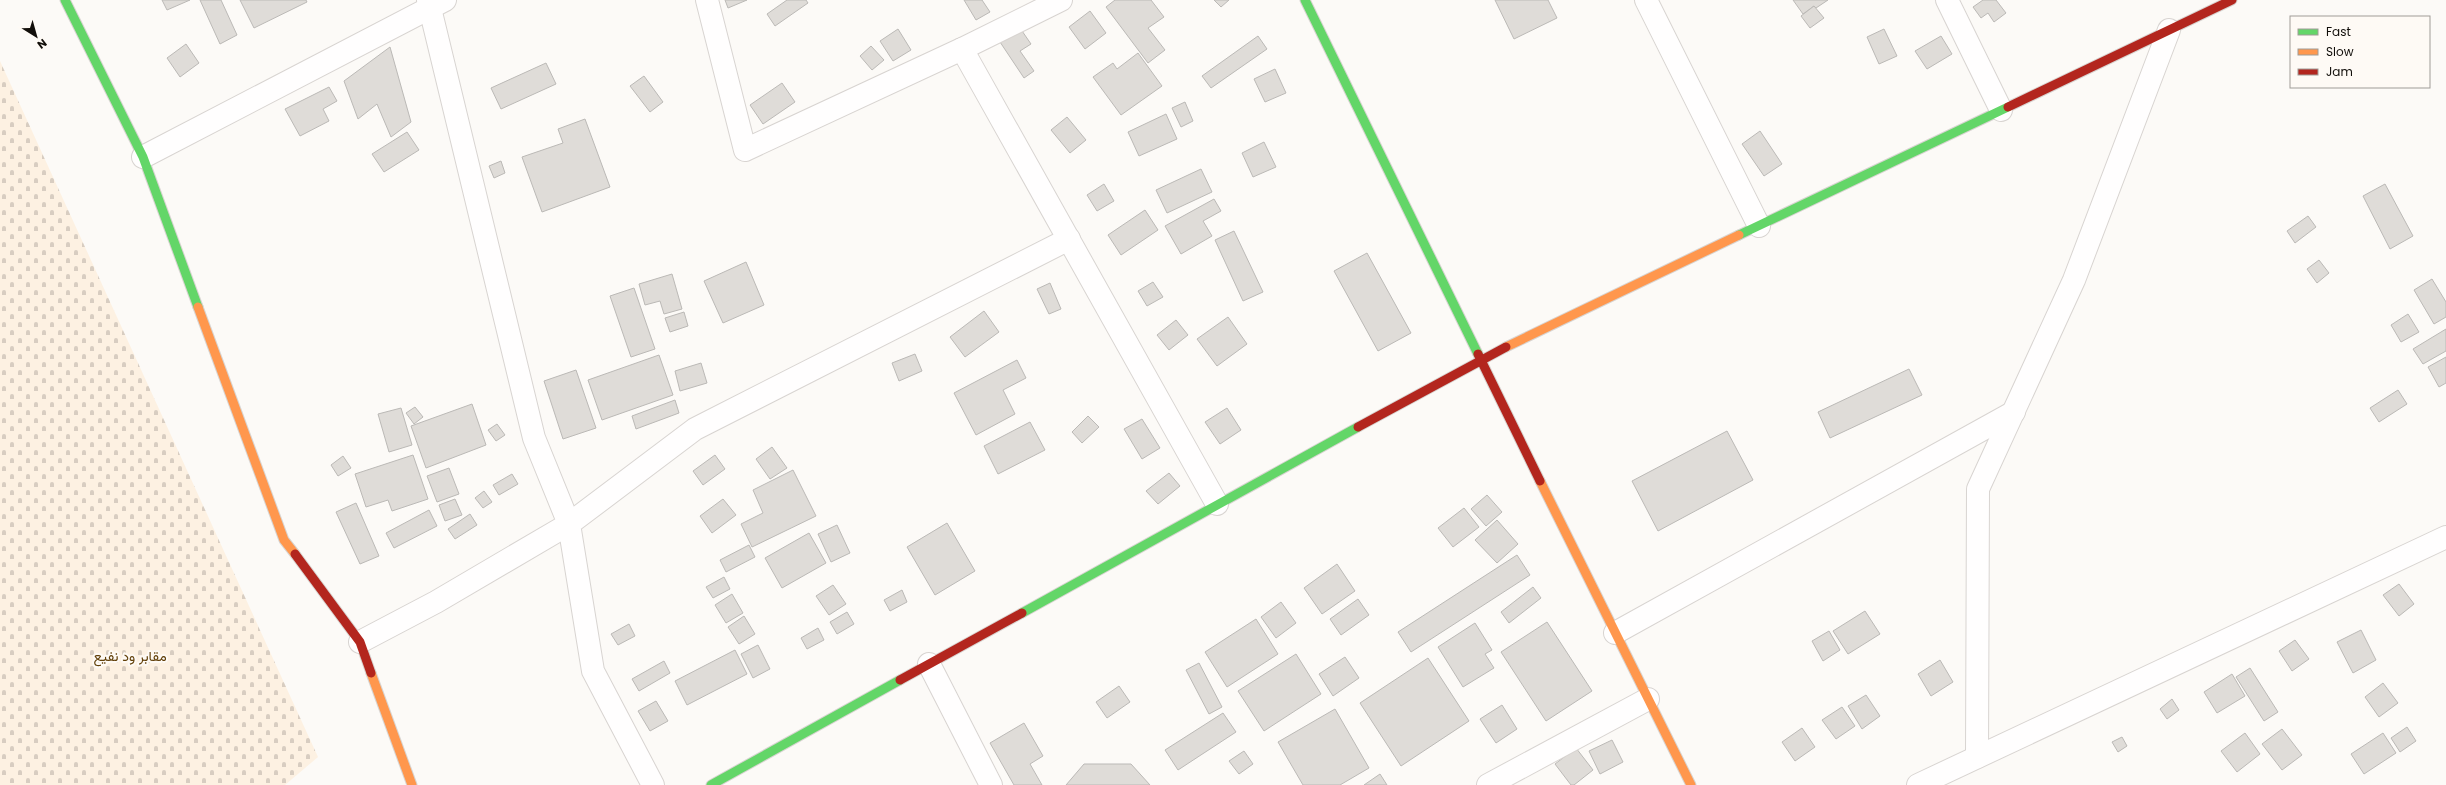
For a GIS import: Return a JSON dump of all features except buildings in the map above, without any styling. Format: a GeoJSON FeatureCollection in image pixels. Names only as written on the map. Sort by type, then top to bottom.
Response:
{"type":"FeatureCollection","features":[{"type":"Feature","properties":{"kind":"street"},"geometry":{"type":"LineString","coordinates":[[65,0],[144,157],[284,540],[360,642],[412,785]]}},
{"type":"Feature","properties":{"kind":"street"},"geometry":{"type":"LineString","coordinates":[[707,0],[745,150],[962,49],[1061,0]]}},
{"type":"Feature","properties":{"kind":"street"},"geometry":{"type":"LineString","coordinates":[[1305,0],[1691,785]]}},
{"type":"Feature","properties":{"kind":"street"},"geometry":{"type":"LineString","coordinates":[[1646,0],[1759,226]]}},
{"type":"Feature","properties":{"kind":"street"},"geometry":{"type":"LineString","coordinates":[[1947,0],[2001,110]]}},
{"type":"Feature","properties":{"kind":"street"},"geometry":{"type":"LineString","coordinates":[[710,785],[1480,358],[2232,0]]}},
{"type":"Feature","properties":{"kind":"street"},"geometry":{"type":"LineString","coordinates":[[144,157],[435,3],[534,438],[569,524],[593,671],[653,785]]}},
{"type":"Feature","properties":{"kind":"street"},"geometry":{"type":"LineString","coordinates":[[1977,757],[1978,489],[2074,280],[2169,30]]}},
{"type":"Feature","properties":{"kind":"street"},"geometry":{"type":"LineString","coordinates":[[962,49],[1217,504]]}},
{"type":"Feature","properties":{"kind":"street"},"geometry":{"type":"LineString","coordinates":[[360,642],[436,602],[569,524],[695,429],[1068,239]]}},
{"type":"Feature","properties":{"kind":"street"},"geometry":{"type":"LineString","coordinates":[[1615,633],[2014,412]]}},
{"type":"Feature","properties":{"kind":"street"},"geometry":{"type":"LineString","coordinates":[[1918,785],[2446,536]]}},
{"type":"Feature","properties":{"kind":"street"},"geometry":{"type":"LineString","coordinates":[[929,664],[991,785]]}},
{"type":"Feature","properties":{"kind":"street"},"geometry":{"type":"LineString","coordinates":[[1488,785],[1648,698]]}},
{"type":"Feature","properties":{"kind":"green space","name":"مقابر ود نفيع"},"geometry":{"type":"Polygon","coordinates":[[[0,61],[318,757],[285,785],[0,785],[0,61]]]}},
{"type":"Feature","properties":{"kind":"traffic: fast"},"geometry":{"type":"LineString","coordinates":[[65,0],[143,157],[198,307]]}},
{"type":"Feature","properties":{"kind":"traffic: fast"},"geometry":{"type":"LineString","coordinates":[[1305,0],[1478,354]]}},
{"type":"Feature","properties":{"kind":"traffic: fast"},"geometry":{"type":"LineString","coordinates":[[1739,235],[2008,107]]}},
{"type":"Feature","properties":{"kind":"traffic: fast"},"geometry":{"type":"LineString","coordinates":[[1022,613],[1358,427]]}},
{"type":"Feature","properties":{"kind":"traffic: fast"},"geometry":{"type":"LineString","coordinates":[[711,785],[900,680]]}},
{"type":"Feature","properties":{"kind":"traffic: slow"},"geometry":{"type":"LineString","coordinates":[[1506,347],[1739,235]]}},
{"type":"Feature","properties":{"kind":"traffic: slow"},"geometry":{"type":"LineString","coordinates":[[198,307],[284,540],[295,554]]}},
{"type":"Feature","properties":{"kind":"traffic: slow"},"geometry":{"type":"LineString","coordinates":[[1540,481],[1691,785]]}},
{"type":"Feature","properties":{"kind":"traffic: slow"},"geometry":{"type":"LineString","coordinates":[[371,673],[412,785]]}},
{"type":"Feature","properties":{"kind":"traffic: jam"},"geometry":{"type":"LineString","coordinates":[[2008,107],[2232,0]]}},
{"type":"Feature","properties":{"kind":"traffic: jam"},"geometry":{"type":"LineString","coordinates":[[1358,427],[1506,347]]}},
{"type":"Feature","properties":{"kind":"traffic: jam"},"geometry":{"type":"LineString","coordinates":[[1478,354],[1540,481]]}},
{"type":"Feature","properties":{"kind":"traffic: jam"},"geometry":{"type":"LineString","coordinates":[[295,554],[360,642],[371,673]]}},
{"type":"Feature","properties":{"kind":"traffic: jam"},"geometry":{"type":"LineString","coordinates":[[900,680],[1022,613]]}}]}
